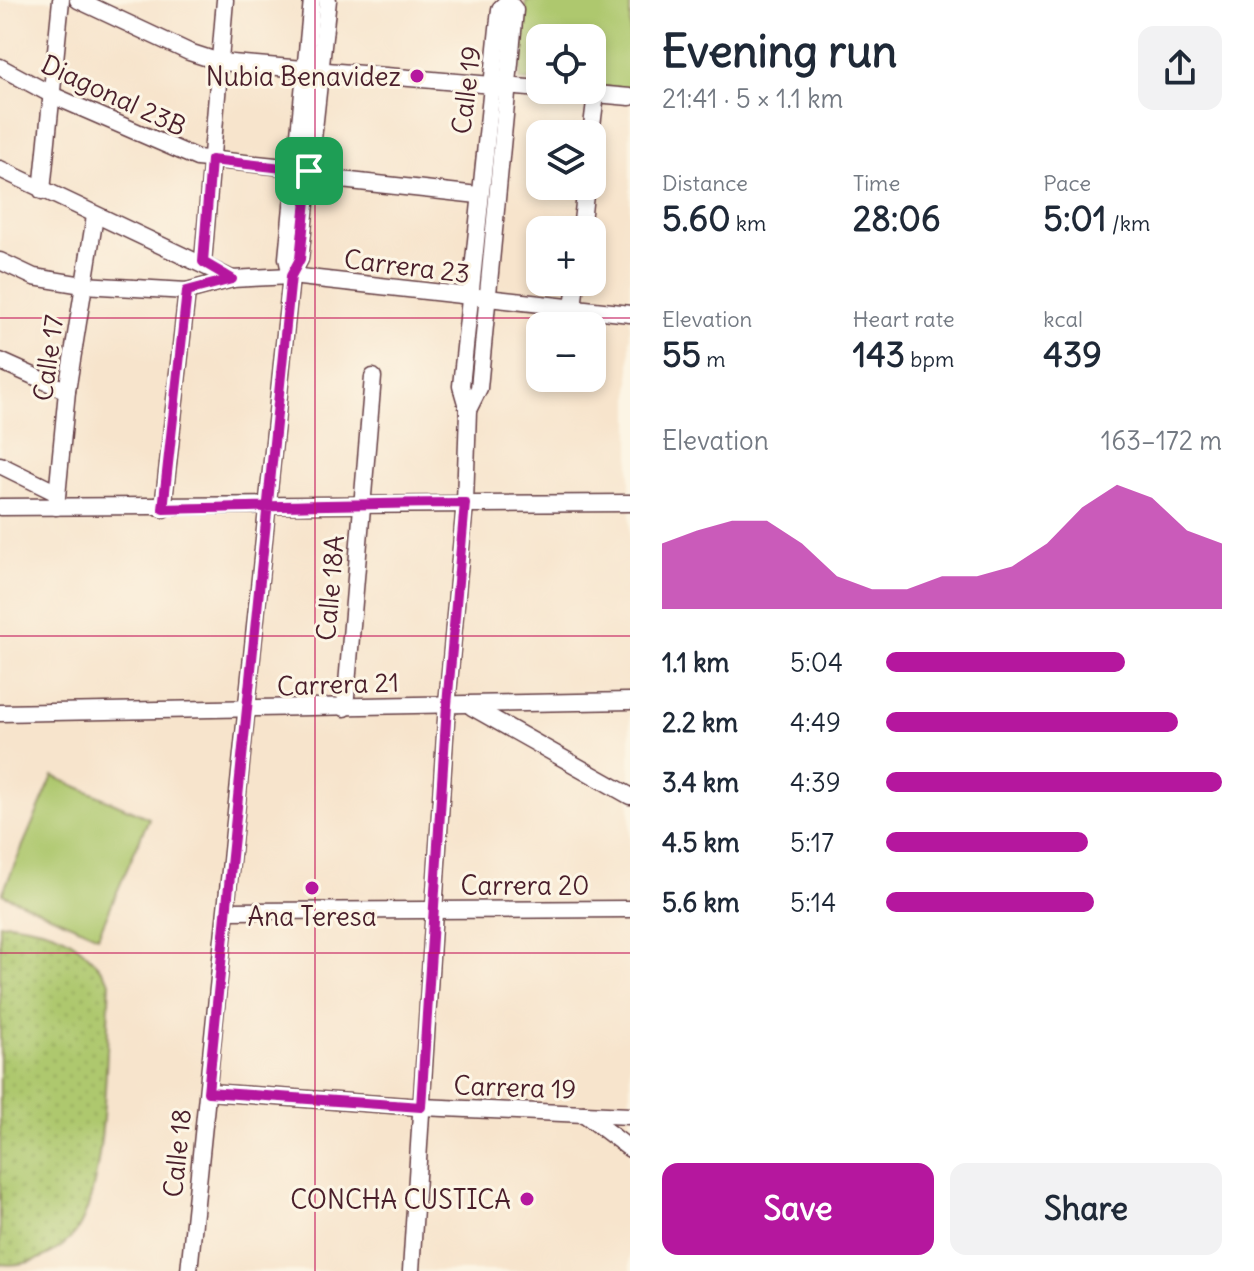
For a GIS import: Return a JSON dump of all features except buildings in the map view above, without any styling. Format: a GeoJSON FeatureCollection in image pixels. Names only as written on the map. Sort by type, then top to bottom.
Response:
{"type":"FeatureCollection","features":[{"type":"Feature","properties":{"kind":"street"},"geometry":{"type":"LineString","coordinates":[[42,191],[54,96],[61,0]]}},
{"type":"Feature","properties":{"kind":"street"},"geometry":{"type":"LineString","coordinates":[[78,0],[189,52],[220,62],[313,67],[526,88]]}},
{"type":"Feature","properties":{"kind":"street"},"geometry":{"type":"LineString","coordinates":[[203,262],[225,0]]}},
{"type":"Feature","properties":{"kind":"street","name":"Calle 18"},"geometry":{"type":"LineString","coordinates":[[312,0],[313,67]]}},
{"type":"Feature","properties":{"kind":"street","name":"Calle 18"},"geometry":{"type":"LineString","coordinates":[[189,1271],[228,911],[244,711],[270,507],[291,276],[300,259],[302,169],[313,67],[328,0]]}},
{"type":"Feature","properties":{"kind":"street","name":"Calle 19"},"geometry":{"type":"LineString","coordinates":[[411,1271],[447,705],[465,503],[468,410],[461,386],[490,85],[500,9],[508,1],[515,10],[510,87],[479,388],[468,410]]}},
{"type":"Feature","properties":{"kind":"street","name":"Diagonal 23B"},"geometry":{"type":"LineString","coordinates":[[0,67],[54,96],[184,154],[211,160],[302,169],[332,179],[478,195]]}},
{"type":"Feature","properties":{"kind":"street"},"geometry":{"type":"LineString","coordinates":[[606,95],[630,97]]}},
{"type":"Feature","properties":{"kind":"street"},"geometry":{"type":"LineString","coordinates":[[0,169],[95,216],[203,262],[232,279]]}},
{"type":"Feature","properties":{"kind":"street","name":"Calle 17"},"geometry":{"type":"LineString","coordinates":[[57,500],[67,391],[95,216]]}},
{"type":"Feature","properties":{"kind":"street","name":"Carrera 23"},"geometry":{"type":"LineString","coordinates":[[0,261],[34,277],[83,285],[187,291],[232,279],[291,276],[630,314]]}},
{"type":"Feature","properties":{"kind":"street"},"geometry":{"type":"LineString","coordinates":[[163,509],[187,291]]}},
{"type":"Feature","properties":{"kind":"street"},"geometry":{"type":"LineString","coordinates":[[573,308],[574,296]]}},
{"type":"Feature","properties":{"kind":"street"},"geometry":{"type":"LineString","coordinates":[[0,361],[67,391]]}},
{"type":"Feature","properties":{"kind":"street","name":"Calle 18A"},"geometry":{"type":"LineString","coordinates":[[345,708],[373,377]]}},
{"type":"Feature","properties":{"kind":"street"},"geometry":{"type":"LineString","coordinates":[[0,465],[57,500]]}},
{"type":"Feature","properties":{"kind":"street"},"geometry":{"type":"LineString","coordinates":[[0,507],[57,500],[163,509],[361,503],[630,503]]}},
{"type":"Feature","properties":{"kind":"street","name":"Carrera 21"},"geometry":{"type":"LineString","coordinates":[[0,713],[244,711],[630,701]]}},
{"type":"Feature","properties":{"kind":"street"},"geometry":{"type":"LineString","coordinates":[[471,706],[630,796]]}},
{"type":"Feature","properties":{"kind":"street","name":"Carrera 20"},"geometry":{"type":"LineString","coordinates":[[228,911],[630,909]]}},
{"type":"Feature","properties":{"kind":"street","name":"Carrera 19"},"geometry":{"type":"LineString","coordinates":[[208,1092],[421,1107],[630,1116]]}},
{"type":"Feature","properties":{"kind":"street"},"geometry":{"type":"LineString","coordinates":[[584,1114],[630,1149]]}},
{"type":"Feature","properties":{"kind":"green space"},"geometry":{"type":"Polygon","coordinates":[[[526,0],[630,0],[630,90],[606,87],[606,24],[526,24],[526,81],[520,80],[526,0]]]}},
{"type":"Feature","properties":{"kind":"green space"},"geometry":{"type":"Polygon","coordinates":[[[53,776],[149,818],[98,936],[2,894],[53,776]]]}},
{"type":"Feature","properties":{"kind":"green space"},"geometry":{"type":"Polygon","coordinates":[[[10,923],[68,939],[89,956],[110,982],[104,1112],[94,1182],[86,1211],[76,1232],[61,1247],[42,1258],[10,1265],[0,1264],[0,924],[10,923]]]}},
{"type":"Feature","properties":{"kind":"place","name":"Nubia Benavidez"},"geometry":{"type":"Point","coordinates":[417,76]}},
{"type":"Feature","properties":{"kind":"place","name":"Ana Teresa"},"geometry":{"type":"Point","coordinates":[312,888]}},
{"type":"Feature","properties":{"kind":"place","name":"CONCHA CUSTICA"},"geometry":{"type":"Point","coordinates":[527,1199]}},
{"type":"Feature","properties":{"kind":"route"},"geometry":{"type":"LineString","coordinates":[[309,171],[211,160],[203,262],[232,279],[187,291],[163,509],[270,507],[361,503],[465,503],[447,705],[421,1107],[208,1092],[228,911],[244,711],[270,507],[291,276],[300,259],[309,171]]}}]}
